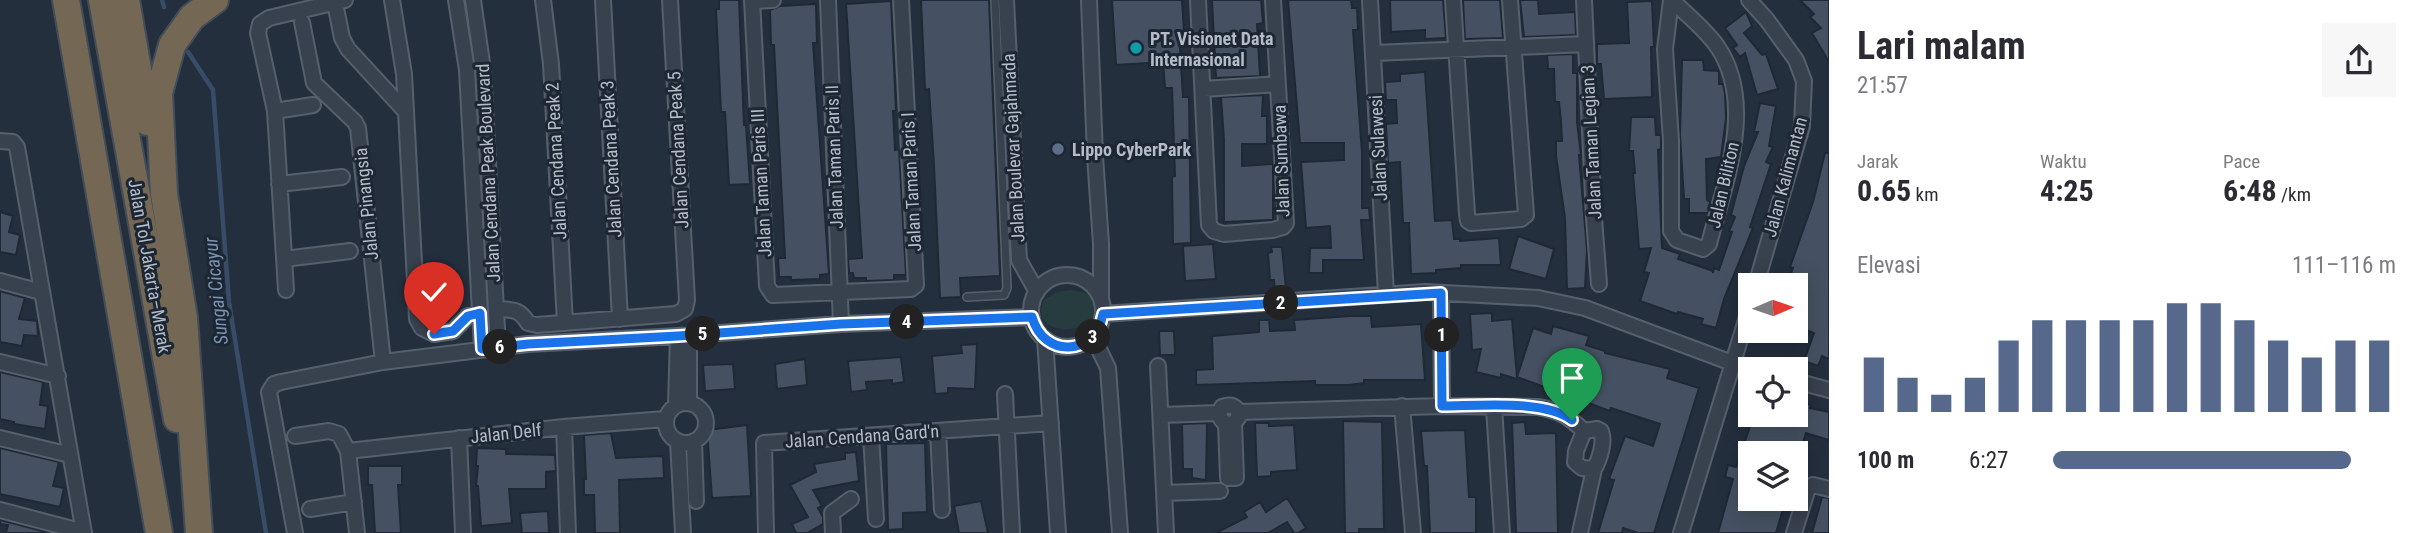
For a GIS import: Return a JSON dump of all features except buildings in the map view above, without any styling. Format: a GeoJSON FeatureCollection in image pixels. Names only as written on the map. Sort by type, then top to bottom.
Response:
{"type":"FeatureCollection","features":[{"type":"Feature","properties":{"kind":"highway","name":"Jalan Tol Jakarta–Merak"},"geometry":{"type":"LineString","coordinates":[[66,0],[159,533]]}},
{"type":"Feature","properties":{"kind":"highway","name":"Jalan Tol Jakarta–Merak"},"geometry":{"type":"LineString","coordinates":[[102,0],[198,533]]}},
{"type":"Feature","properties":{"kind":"highway"},"geometry":{"type":"LineString","coordinates":[[126,0],[153,154],[164,194]]}},
{"type":"Feature","properties":{"kind":"highway"},"geometry":{"type":"LineString","coordinates":[[198,533],[184,318],[164,194],[159,107],[162,77],[172,45],[192,17],[215,0]]}},
{"type":"Feature","properties":{"kind":"street"},"geometry":{"type":"LineString","coordinates":[[392,0],[404,74],[416,319],[422,327],[434,334],[453,331],[468,316],[480,313]]}},
{"type":"Feature","properties":{"kind":"street","name":"Jalan Cendana Peak Boulevard"},"geometry":{"type":"LineString","coordinates":[[456,0],[467,70],[482,349]]}},
{"type":"Feature","properties":{"kind":"street","name":"Jalan Cendana Peak Boulevard"},"geometry":{"type":"LineString","coordinates":[[473,0],[483,70],[498,347]]}},
{"type":"Feature","properties":{"kind":"street","name":"Jalan Cendana Peak 2"},"geometry":{"type":"LineString","coordinates":[[543,0],[551,64],[565,323]]}},
{"type":"Feature","properties":{"kind":"street","name":"Jalan Cendana Peak 3"},"geometry":{"type":"LineString","coordinates":[[603,0],[620,318]]}},
{"type":"Feature","properties":{"kind":"street","name":"Jalan Cendana Peak 5"},"geometry":{"type":"LineString","coordinates":[[620,318],[676,314],[685,309],[687,300],[670,0]]}},
{"type":"Feature","properties":{"kind":"street","name":"Jalan Taman Paris III"},"geometry":{"type":"LineString","coordinates":[[773,0],[752,1],[767,286],[774,295],[839,293]]}},
{"type":"Feature","properties":{"kind":"street","name":"Jalan Taman Paris II"},"geometry":{"type":"LineString","coordinates":[[828,0],[840,319]]}},
{"type":"Feature","properties":{"kind":"street","name":"Jalan Taman Paris I"},"geometry":{"type":"LineString","coordinates":[[839,293],[911,289],[917,282],[901,0]]}},
{"type":"Feature","properties":{"kind":"street","name":"Jalan Boulevar Gajahmada"},"geometry":{"type":"LineString","coordinates":[[1006,0],[1019,260],[1037,292]]}},
{"type":"Feature","properties":{"kind":"street"},"geometry":{"type":"LineString","coordinates":[[1088,0],[1103,314],[1093,337],[1069,347],[1052,344],[1034,325],[1031,308],[1037,292],[1049,280],[1066,275],[1083,278],[1101,296]]}},
{"type":"Feature","properties":{"kind":"street","name":"Jalan Sumbawa"},"geometry":{"type":"LineString","coordinates":[[1198,0],[1209,225],[1213,231],[1224,234],[1273,230],[1286,223],[1273,0]]}},
{"type":"Feature","properties":{"kind":"street","name":"Jalan Sulawesi"},"geometry":{"type":"LineString","coordinates":[[1370,0],[1386,295]]}},
{"type":"Feature","properties":{"kind":"street"},"geometry":{"type":"LineString","coordinates":[[1453,0],[1467,214],[1471,223],[1521,219],[1526,215],[1510,0]]}},
{"type":"Feature","properties":{"kind":"street","name":"Jalan Taman Legian 3"},"geometry":{"type":"LineString","coordinates":[[1584,0],[1594,218],[1600,284]]}},
{"type":"Feature","properties":{"kind":"street","name":"Jalan Kalimantan"},"geometry":{"type":"LineString","coordinates":[[1749,0],[1796,60],[1804,81],[1802,126],[1759,273]]}},
{"type":"Feature","properties":{"kind":"street"},"geometry":{"type":"LineString","coordinates":[[286,290],[275,111],[258,33],[260,24],[269,18],[340,1],[342,38],[348,49],[406,112]]}},
{"type":"Feature","properties":{"kind":"street","name":"Jalan Biliton"},"geometry":{"type":"LineString","coordinates":[[1675,5],[1718,47],[1730,75],[1736,107],[1731,162],[1709,244],[1703,249],[1677,240],[1671,231],[1671,141],[1665,49],[1675,5]]}},
{"type":"Feature","properties":{"kind":"street","name":"Jalan Pinangsia"},"geometry":{"type":"LineString","coordinates":[[302,22],[314,83],[357,125],[383,362]]}},
{"type":"Feature","properties":{"kind":"street"},"geometry":{"type":"LineString","coordinates":[[1374,53],[1586,44]]}},
{"type":"Feature","properties":{"kind":"street"},"geometry":{"type":"LineString","coordinates":[[1203,89],[1278,84]]}},
{"type":"Feature","properties":{"kind":"street"},"geometry":{"type":"LineString","coordinates":[[275,111],[313,105]]}},
{"type":"Feature","properties":{"kind":"street"},"geometry":{"type":"LineString","coordinates":[[469,108],[485,107]]}},
{"type":"Feature","properties":{"kind":"street"},"geometry":{"type":"LineString","coordinates":[[0,141],[13,142],[17,147],[84,533],[0,510]]}},
{"type":"Feature","properties":{"kind":"street"},"geometry":{"type":"LineString","coordinates":[[473,176],[489,176]]}},
{"type":"Feature","properties":{"kind":"street"},"geometry":{"type":"LineString","coordinates":[[279,184],[342,177]]}},
{"type":"Feature","properties":{"kind":"street"},"geometry":{"type":"LineString","coordinates":[[284,258],[350,251]]}},
{"type":"Feature","properties":{"kind":"street"},"geometry":{"type":"LineString","coordinates":[[0,281],[41,292]]}},
{"type":"Feature","properties":{"kind":"street"},"geometry":{"type":"LineString","coordinates":[[1103,314],[1386,295],[1441,293],[1538,298],[1585,308],[1738,365]]}},
{"type":"Feature","properties":{"kind":"street"},"geometry":{"type":"LineString","coordinates":[[1441,293],[1442,406]]}},
{"type":"Feature","properties":{"kind":"street"},"geometry":{"type":"LineString","coordinates":[[496,309],[513,310],[522,314],[528,323],[537,325],[620,318]]}},
{"type":"Feature","properties":{"kind":"street"},"geometry":{"type":"LineString","coordinates":[[295,533],[269,392],[271,387],[281,382],[383,362],[498,347],[684,336],[840,319],[1032,317]]}},
{"type":"Feature","properties":{"kind":"street"},"geometry":{"type":"LineString","coordinates":[[682,404],[684,336]]}},
{"type":"Feature","properties":{"kind":"street"},"geometry":{"type":"LineString","coordinates":[[1093,337],[1108,368],[1120,533]]}},
{"type":"Feature","properties":{"kind":"street"},"geometry":{"type":"LineString","coordinates":[[1045,339],[1058,533]]}},
{"type":"Feature","properties":{"kind":"street"},"geometry":{"type":"LineString","coordinates":[[1681,533],[1738,343]]}},
{"type":"Feature","properties":{"kind":"street"},"geometry":{"type":"LineString","coordinates":[[0,362],[58,376]]}},
{"type":"Feature","properties":{"kind":"street"},"geometry":{"type":"LineString","coordinates":[[1158,366],[1166,533]]}},
{"type":"Feature","properties":{"kind":"street"},"geometry":{"type":"LineString","coordinates":[[1808,384],[1829,390]]}},
{"type":"Feature","properties":{"kind":"street"},"geometry":{"type":"LineString","coordinates":[[1005,394],[1012,533]]}},
{"type":"Feature","properties":{"kind":"street"},"geometry":{"type":"LineString","coordinates":[[682,404],[701,409],[706,420],[703,433],[694,441],[678,441],[668,432],[666,419],[667,414],[682,404]]}},
{"type":"Feature","properties":{"kind":"street"},"geometry":{"type":"LineString","coordinates":[[1402,406],[1413,533]]}},
{"type":"Feature","properties":{"kind":"street"},"geometry":{"type":"LineString","coordinates":[[1161,415],[1229,418],[1402,406],[1550,409],[1565,415],[1584,431],[1601,431],[1603,437],[1580,533]]}},
{"type":"Feature","properties":{"kind":"street"},"geometry":{"type":"LineString","coordinates":[[1494,407],[1502,533]]}},
{"type":"Feature","properties":{"kind":"street","name":"Jalan Delf"},"geometry":{"type":"LineString","coordinates":[[348,451],[564,427],[666,419]]}},
{"type":"Feature","properties":{"kind":"street","name":"Jalan Cendana Gard'n"},"geometry":{"type":"LineString","coordinates":[[766,533],[764,443],[1051,423]]}},
{"type":"Feature","properties":{"kind":"street"},"geometry":{"type":"LineString","coordinates":[[564,427],[568,533]]}},
{"type":"Feature","properties":{"kind":"street"},"geometry":{"type":"LineString","coordinates":[[295,436],[329,431],[339,434],[348,451],[357,533]]}},
{"type":"Feature","properties":{"kind":"street"},"geometry":{"type":"LineString","coordinates":[[938,431],[942,510]]}},
{"type":"Feature","properties":{"kind":"street"},"geometry":{"type":"LineString","coordinates":[[1584,431],[1575,459],[1582,468],[1594,469]]}},
{"type":"Feature","properties":{"kind":"street"},"geometry":{"type":"LineString","coordinates":[[871,436],[876,519]]}},
{"type":"Feature","properties":{"kind":"street"},"geometry":{"type":"LineString","coordinates":[[0,438],[70,455]]}},
{"type":"Feature","properties":{"kind":"street"},"geometry":{"type":"LineString","coordinates":[[459,438],[463,533]]}},
{"type":"Feature","properties":{"kind":"street"},"geometry":{"type":"LineString","coordinates":[[678,441],[683,533]]}},
{"type":"Feature","properties":{"kind":"street"},"geometry":{"type":"LineString","coordinates":[[694,441],[696,501]]}},
{"type":"Feature","properties":{"kind":"street"},"geometry":{"type":"LineString","coordinates":[[1794,533],[1810,486],[1829,489]]}},
{"type":"Feature","properties":{"kind":"street"},"geometry":{"type":"LineString","coordinates":[[1164,492],[1220,491]]}},
{"type":"Feature","properties":{"kind":"street"},"geometry":{"type":"LineString","coordinates":[[833,533],[832,513],[851,499]]}},
{"type":"Feature","properties":{"kind":"street"},"geometry":{"type":"LineString","coordinates":[[310,509],[354,502]]}},
{"type":"Feature","properties":{"kind":"lane"},"geometry":{"type":"LineString","coordinates":[[967,297],[1004,295],[1007,288],[995,0]]}},
{"type":"Feature","properties":{"kind":"lane"},"geometry":{"type":"LineString","coordinates":[[1004,246],[1024,272]]}},
{"type":"Feature","properties":{"kind":"green space"},"geometry":{"type":"Polygon","coordinates":[[[1057,292],[1084,292],[1094,301],[1096,312],[1090,321],[1080,327],[1068,329],[1056,328],[1046,323],[1041,313],[1044,300],[1057,292]]]}},
{"type":"Feature","properties":{"kind":"waterway","name":"Sungai Cicayur"},"geometry":{"type":"LineString","coordinates":[[162,0],[164,7]]}},
{"type":"Feature","properties":{"kind":"waterway","name":"Sungai Cicayur"},"geometry":{"type":"LineString","coordinates":[[188,52],[213,90],[229,302],[266,533]]}},
{"type":"Feature","properties":{"kind":"place","name":"PT. Visionet Data Internasional"},"geometry":{"type":"Point","coordinates":[1136,48]}},
{"type":"Feature","properties":{"kind":"place","name":"Lippo CyberPark"},"geometry":{"type":"Point","coordinates":[1058,149]}},
{"type":"Feature","properties":{"kind":"route"},"geometry":{"type":"LineString","coordinates":[[434,334],[453,331],[458,323],[468,316],[480,313],[482,349],[841,324],[1032,317],[1034,325],[1045,339],[1052,344],[1069,347],[1078,346],[1093,337],[1102,322],[1103,314],[1441,293],[1442,406],[1538,407],[1559,411],[1572,420]]}}]}
